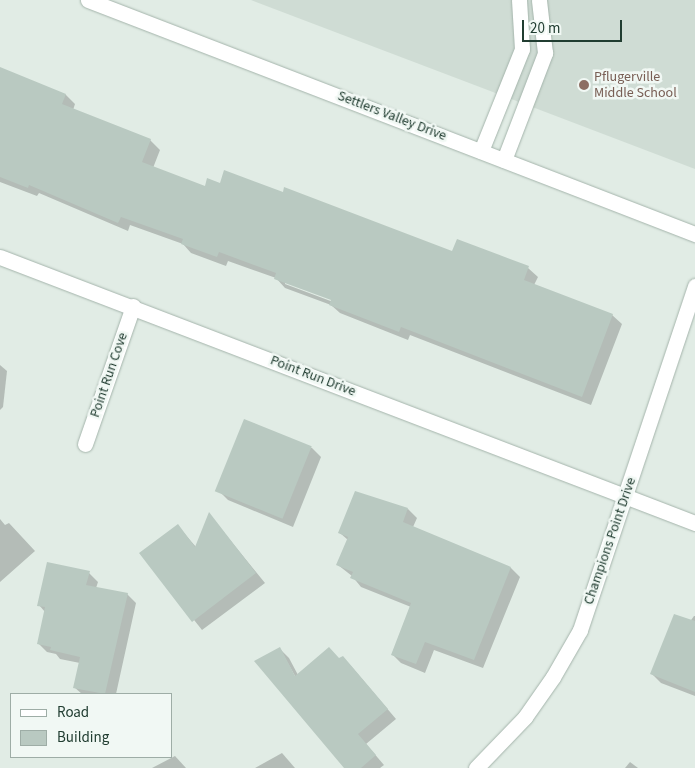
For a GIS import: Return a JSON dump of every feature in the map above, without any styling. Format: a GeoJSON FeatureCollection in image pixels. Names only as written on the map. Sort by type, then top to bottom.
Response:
{"type":"FeatureCollection","features":[{"type":"Feature","properties":{"kind":"street","name":"Settlers Valley Drive"},"geometry":{"type":"LineString","coordinates":[[88,0],[695,234]]}},
{"type":"Feature","properties":{"kind":"street"},"geometry":{"type":"LineString","coordinates":[[482,151],[522,49],[519,0]]}},
{"type":"Feature","properties":{"kind":"street"},"geometry":{"type":"LineString","coordinates":[[504,160],[546,53],[539,0]]}},
{"type":"Feature","properties":{"kind":"street","name":"Point Run Drive"},"geometry":{"type":"LineString","coordinates":[[0,257],[133,306],[695,523]]}},
{"type":"Feature","properties":{"kind":"street","name":"Champions Point Drive"},"geometry":{"type":"LineString","coordinates":[[476,768],[525,717],[554,677],[580,630],[695,286]]}},
{"type":"Feature","properties":{"kind":"street","name":"Point Run Cove"},"geometry":{"type":"LineString","coordinates":[[85,444],[133,306]]}},
{"type":"Feature","properties":{"kind":"shaded area","name":"Pflugerville Middle School"},"geometry":{"type":"Polygon","coordinates":[[[251,0],[695,0],[695,169],[251,0]]]}},
{"type":"Feature","properties":{"kind":"building"},"geometry":{"type":"Polygon","coordinates":[[[0,67],[66,94],[62,104],[151,139],[142,162],[205,186],[207,178],[220,183],[224,170],[283,192],[284,187],[452,251],[457,239],[529,266],[524,280],[613,314],[582,397],[401,327],[399,332],[329,305],[331,300],[274,279],[276,273],[219,252],[217,257],[181,244],[183,239],[121,217],[118,223],[29,185],[28,188],[0,177],[0,67]]]}},
{"type":"Feature","properties":{"kind":"building"},"geometry":{"type":"Polygon","coordinates":[[[244,419],[312,446],[282,519],[215,491],[244,419]]]}},
{"type":"Feature","properties":{"kind":"building"},"geometry":{"type":"Polygon","coordinates":[[[355,491],[408,508],[403,522],[511,567],[474,660],[425,642],[416,664],[391,655],[411,603],[350,578],[353,572],[336,565],[348,537],[338,533],[355,491]]]}},
{"type":"Feature","properties":{"kind":"building"},"geometry":{"type":"Polygon","coordinates":[[[209,512],[256,573],[192,622],[139,553],[178,524],[195,547],[209,512]]]}},
{"type":"Feature","properties":{"kind":"building"},"geometry":{"type":"Polygon","coordinates":[[[47,562],[90,571],[86,585],[128,593],[105,693],[73,688],[80,657],[50,650],[51,647],[37,644],[45,607],[37,606],[47,562]]]}},
{"type":"Feature","properties":{"kind":"building"},"geometry":{"type":"Polygon","coordinates":[[[674,614],[695,621],[695,692],[650,674],[674,614]]]}},
{"type":"Feature","properties":{"kind":"building"},"geometry":{"type":"Polygon","coordinates":[[[280,647],[295,676],[329,647],[339,658],[343,656],[388,709],[358,734],[376,755],[361,768],[344,768],[254,661],[280,647]]]}},
{"type":"Feature","properties":{"kind":"place","name":"Pflugerville Middle School"},"geometry":{"type":"Point","coordinates":[584,85]}}]}
